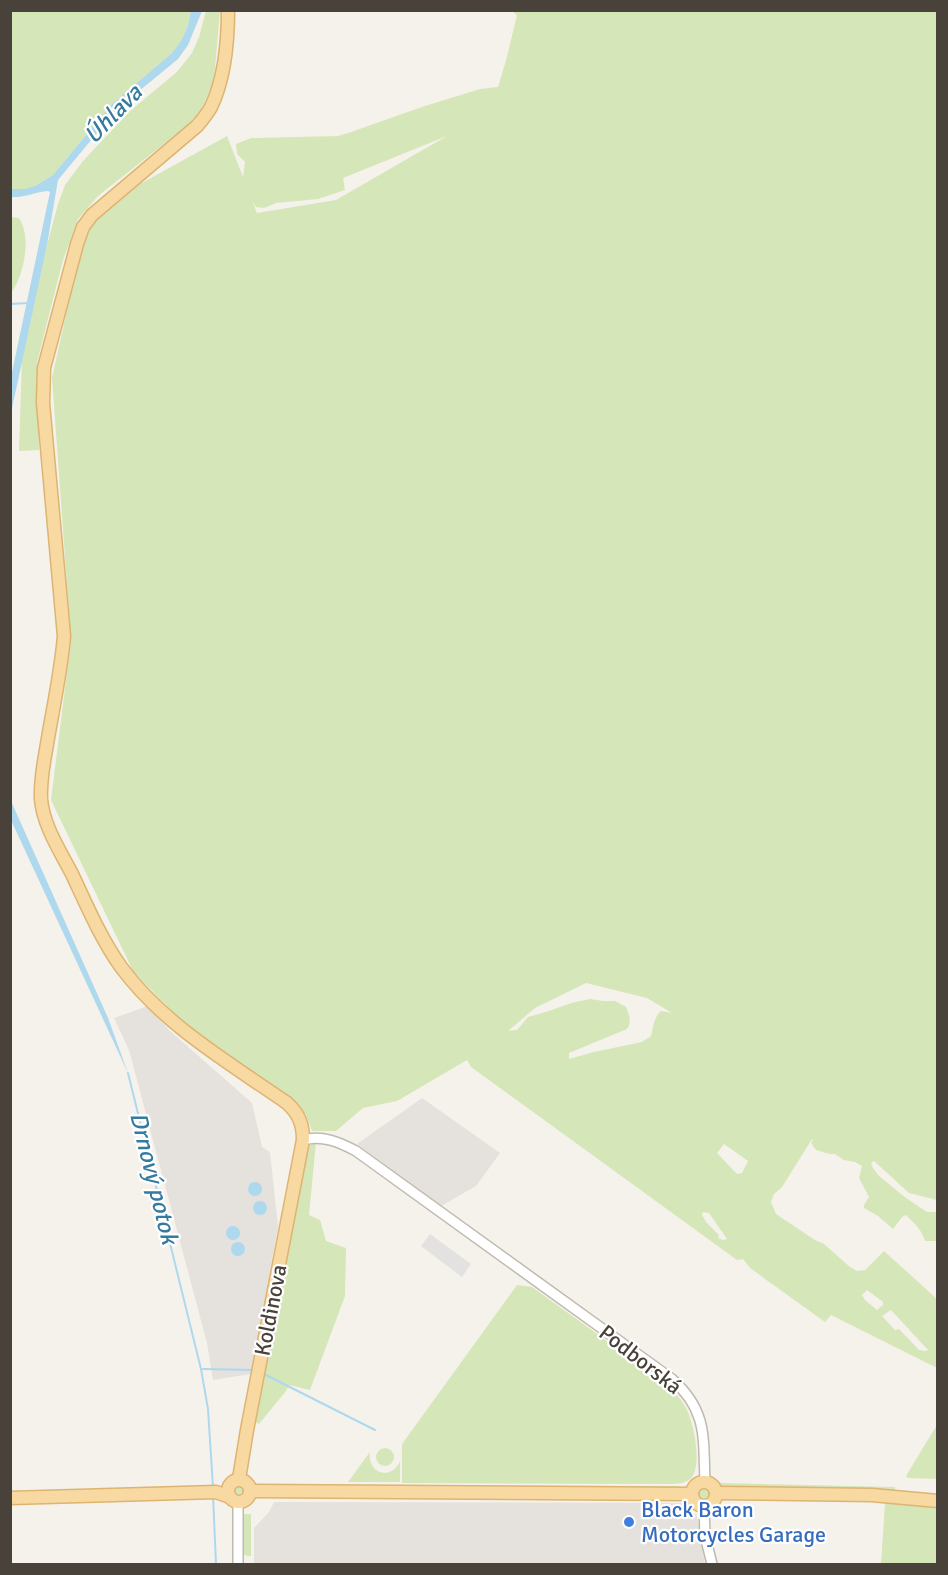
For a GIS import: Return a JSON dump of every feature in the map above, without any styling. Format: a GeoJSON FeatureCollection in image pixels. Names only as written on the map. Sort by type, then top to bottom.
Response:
{"type":"FeatureCollection","features":[{"type":"Feature","properties":{"kind":"main road"},"geometry":{"type":"LineString","coordinates":[[228,10],[222,78],[211,108],[197,126],[92,215],[83,227],[76,244],[44,368],[44,422],[64,636],[42,778],[41,799],[51,832],[103,938],[122,968],[174,1023],[294,1109],[301,1121],[303,1140]]}},
{"type":"Feature","properties":{"kind":"main road","name":"Koldinova"},"geometry":{"type":"LineString","coordinates":[[227,1491],[247,1430],[303,1140]]}},
{"type":"Feature","properties":{"kind":"main road"},"geometry":{"type":"LineString","coordinates":[[10,1498],[227,1491],[246,1482],[250,1491],[692,1494]]}},
{"type":"Feature","properties":{"kind":"main road"},"geometry":{"type":"LineString","coordinates":[[692,1494],[696,1485],[705,1482],[711,1485],[716,1493]]}},
{"type":"Feature","properties":{"kind":"main road"},"geometry":{"type":"LineString","coordinates":[[692,1494],[696,1502],[704,1505],[713,1501],[716,1493]]}},
{"type":"Feature","properties":{"kind":"main road"},"geometry":{"type":"LineString","coordinates":[[716,1493],[864,1495],[938,1501]]}},
{"type":"Feature","properties":{"kind":"street","name":"Podborská"},"geometry":{"type":"LineString","coordinates":[[303,1140],[315,1137],[337,1141],[356,1151],[672,1378],[687,1394],[700,1419],[705,1456],[705,1482]]}},
{"type":"Feature","properties":{"kind":"street","name":"Koldinova"},"geometry":{"type":"LineString","coordinates":[[227,1491],[238,1564]]}},
{"type":"Feature","properties":{"kind":"street"},"geometry":{"type":"LineString","coordinates":[[704,1505],[705,1536],[712,1564]]}},
{"type":"Feature","properties":{"kind":"shaded area"},"geometry":{"type":"Polygon","coordinates":[[[148,1006],[169,1030],[252,1103],[262,1147],[270,1152],[278,1226],[251,1374],[213,1380],[207,1343],[129,1050],[114,1018],[148,1006]]]}},
{"type":"Feature","properties":{"kind":"shaded area"},"geometry":{"type":"Polygon","coordinates":[[[422,1098],[500,1153],[476,1186],[441,1206],[357,1144],[422,1098]]]}},
{"type":"Feature","properties":{"kind":"shaded area"},"geometry":{"type":"Polygon","coordinates":[[[430,1234],[471,1264],[462,1277],[421,1246],[430,1234]]]}},
{"type":"Feature","properties":{"kind":"shaded area"},"geometry":{"type":"Polygon","coordinates":[[[274,1502],[682,1503],[697,1516],[705,1564],[254,1564],[254,1528],[269,1512],[274,1502]]]}},
{"type":"Feature","properties":{"kind":"green space"},"geometry":{"type":"Polygon","coordinates":[[[10,11],[191,11],[188,26],[172,53],[111,105],[53,175],[25,189],[10,189],[10,11]]]}},
{"type":"Feature","properties":{"kind":"green space"},"geometry":{"type":"Polygon","coordinates":[[[206,11],[220,11],[214,80],[202,108],[189,124],[98,196],[78,219],[63,260],[37,362],[39,450],[19,451],[22,358],[47,245],[65,185],[83,161],[130,111],[177,72],[192,53],[206,11]]]}},
{"type":"Feature","properties":{"kind":"green space"},"geometry":{"type":"Polygon","coordinates":[[[512,11],[937,11],[937,1200],[909,1193],[874,1161],[871,1163],[879,1176],[906,1198],[927,1212],[937,1212],[937,1241],[925,1241],[920,1230],[906,1215],[893,1229],[864,1208],[869,1197],[859,1178],[862,1166],[844,1160],[835,1154],[816,1150],[811,1143],[812,1139],[782,1187],[774,1194],[771,1202],[776,1214],[824,1244],[850,1267],[857,1271],[865,1270],[884,1251],[937,1299],[937,1368],[831,1315],[825,1322],[750,1268],[743,1259],[737,1260],[471,1067],[467,1060],[397,1101],[363,1108],[336,1131],[312,1131],[306,1115],[292,1099],[192,1032],[133,971],[51,800],[71,640],[52,378],[82,242],[95,222],[140,184],[227,136],[243,177],[245,162],[237,154],[236,144],[251,138],[338,136],[480,89],[498,87],[517,15],[512,11]],[[447,136],[343,178],[345,190],[318,199],[276,203],[264,208],[256,207],[252,201],[257,213],[336,200],[447,136]],[[586,983],[535,1008],[508,1031],[517,1030],[528,1017],[590,999],[615,1001],[626,1007],[630,1021],[627,1029],[569,1053],[569,1059],[642,1042],[651,1036],[655,1019],[661,1011],[672,1013],[647,998],[586,983]],[[724,1144],[717,1153],[737,1174],[742,1173],[748,1161],[724,1144]],[[703,1212],[702,1215],[719,1235],[718,1238],[727,1239],[709,1213],[703,1212]],[[867,1290],[862,1295],[877,1310],[883,1305],[883,1302],[867,1290]],[[891,1310],[882,1316],[895,1330],[899,1329],[919,1350],[928,1350],[891,1310]]]}},
{"type":"Feature","properties":{"kind":"green space"},"geometry":{"type":"Polygon","coordinates":[[[11,217],[19,218],[23,226],[26,246],[23,267],[11,293],[11,217]]]}},
{"type":"Feature","properties":{"kind":"green space"},"geometry":{"type":"Polygon","coordinates":[[[316,1142],[309,1215],[320,1220],[326,1241],[346,1248],[345,1296],[310,1390],[289,1385],[259,1424],[251,1419],[263,1360],[272,1342],[271,1323],[305,1149],[316,1142]]]}},
{"type":"Feature","properties":{"kind":"green space"},"geometry":{"type":"Polygon","coordinates":[[[517,1285],[532,1287],[661,1380],[675,1393],[686,1408],[694,1433],[697,1453],[695,1471],[690,1479],[674,1484],[402,1483],[402,1444],[517,1285]]]}},
{"type":"Feature","properties":{"kind":"green space"},"geometry":{"type":"Polygon","coordinates":[[[937,1425],[937,1479],[908,1478],[906,1476],[937,1425]]]}},
{"type":"Feature","properties":{"kind":"green space"},"geometry":{"type":"Polygon","coordinates":[[[381,1448],[389,1448],[394,1453],[392,1464],[381,1466],[376,1461],[376,1453],[381,1448]]]}},
{"type":"Feature","properties":{"kind":"green space"},"geometry":{"type":"Polygon","coordinates":[[[370,1452],[372,1466],[381,1472],[392,1471],[400,1461],[400,1482],[348,1482],[370,1452]]]}},
{"type":"Feature","properties":{"kind":"green space"},"geometry":{"type":"Polygon","coordinates":[[[712,1479],[721,1483],[895,1487],[895,1493],[723,1488],[712,1479]]]}},
{"type":"Feature","properties":{"kind":"green space"},"geometry":{"type":"Polygon","coordinates":[[[239,1483],[247,1491],[239,1499],[231,1491],[239,1483]]]}},
{"type":"Feature","properties":{"kind":"green space"},"geometry":{"type":"Polygon","coordinates":[[[344,1485],[680,1486],[681,1488],[344,1488],[344,1485]]]}},
{"type":"Feature","properties":{"kind":"green space"},"geometry":{"type":"Polygon","coordinates":[[[701,1486],[707,1486],[711,1493],[707,1500],[701,1500],[697,1496],[697,1490],[701,1486]]]}},
{"type":"Feature","properties":{"kind":"green space"},"geometry":{"type":"Polygon","coordinates":[[[885,1503],[937,1508],[937,1564],[881,1564],[885,1503]]]}},
{"type":"Feature","properties":{"kind":"green space"},"geometry":{"type":"Polygon","coordinates":[[[243,1514],[251,1514],[251,1556],[241,1553],[243,1514]]]}},
{"type":"Feature","properties":{"kind":"water"},"geometry":{"type":"Polygon","coordinates":[[[191,11],[202,11],[188,45],[178,59],[116,110],[58,180],[47,245],[11,413],[11,377],[50,192],[11,197],[11,189],[25,189],[37,185],[53,175],[111,105],[172,53],[188,26],[191,11]]]}},
{"type":"Feature","properties":{"kind":"water"},"geometry":{"type":"Polygon","coordinates":[[[11,801],[108,1018],[128,1073],[11,820],[11,801]]]}},
{"type":"Feature","properties":{"kind":"water"},"geometry":{"type":"Polygon","coordinates":[[[252,1182],[258,1182],[262,1189],[258,1196],[252,1196],[248,1192],[248,1186],[252,1182]]]}},
{"type":"Feature","properties":{"kind":"water"},"geometry":{"type":"Polygon","coordinates":[[[257,1201],[263,1201],[267,1208],[263,1215],[257,1215],[253,1211],[253,1205],[257,1201]]]}},
{"type":"Feature","properties":{"kind":"water"},"geometry":{"type":"Polygon","coordinates":[[[230,1226],[236,1226],[240,1233],[236,1240],[230,1240],[226,1236],[226,1230],[230,1226]]]}},
{"type":"Feature","properties":{"kind":"water"},"geometry":{"type":"Polygon","coordinates":[[[235,1242],[241,1242],[245,1249],[241,1256],[235,1256],[231,1252],[231,1246],[235,1242]]]}},
{"type":"Feature","properties":{"kind":"waterway"},"geometry":{"type":"LineString","coordinates":[[10,304],[29,303]]}},
{"type":"Feature","properties":{"kind":"waterway","name":"Drnový potok"},"geometry":{"type":"LineString","coordinates":[[128,1073],[201,1369],[208,1409],[213,1487]]}},
{"type":"Feature","properties":{"kind":"waterway"},"geometry":{"type":"LineString","coordinates":[[203,1369],[254,1370]]}},
{"type":"Feature","properties":{"kind":"waterway"},"geometry":{"type":"LineString","coordinates":[[262,1373],[375,1430]]}},
{"type":"Feature","properties":{"kind":"waterway","name":"Drnový potok"},"geometry":{"type":"LineString","coordinates":[[213,1495],[216,1564]]}},
{"type":"Feature","properties":{"kind":"place","name":"Black Baron Motorcycles Garage"},"geometry":{"type":"Point","coordinates":[629,1522]}},
{"type":"Feature","properties":{"kind":"water label","name":"Úhlava"},"geometry":{"type":"Point","coordinates":[113,114]}}]}
